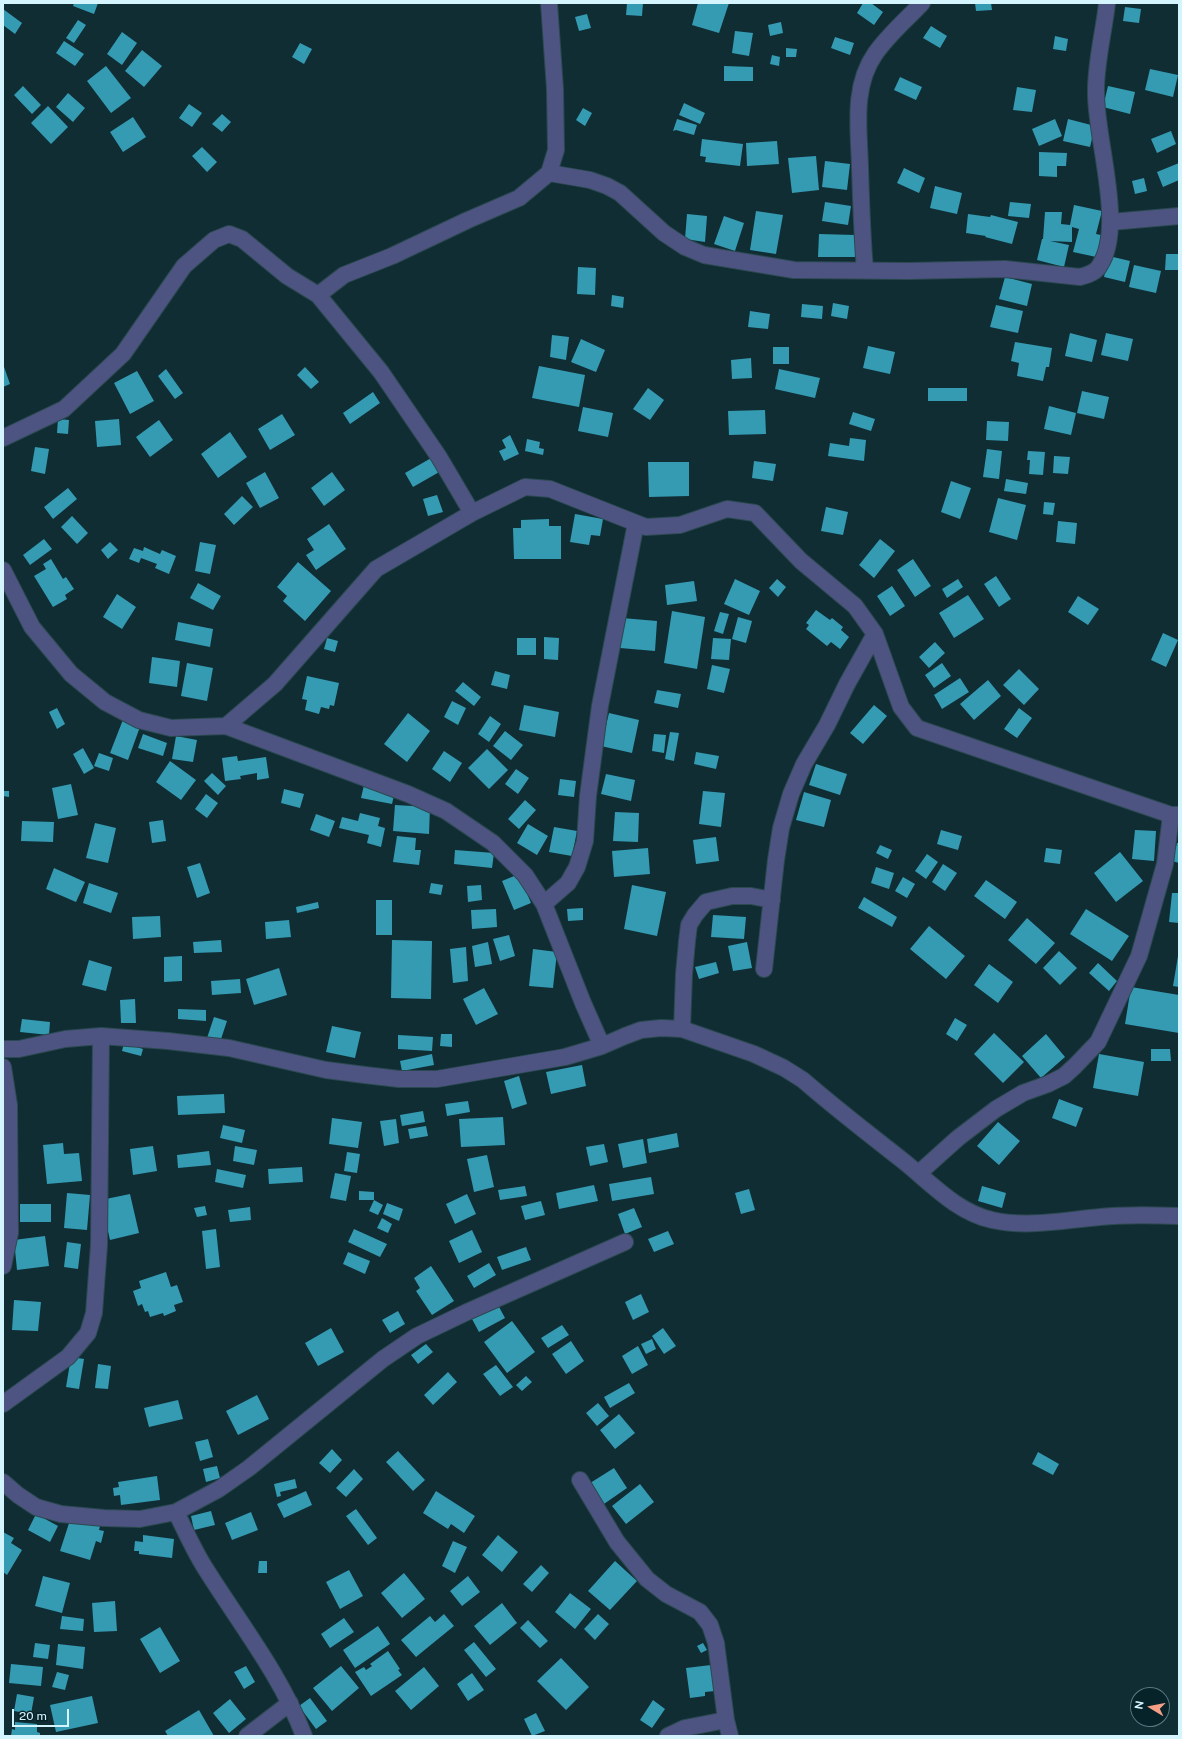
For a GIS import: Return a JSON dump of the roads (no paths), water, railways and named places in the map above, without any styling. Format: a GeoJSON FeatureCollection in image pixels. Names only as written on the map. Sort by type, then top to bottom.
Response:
{"type":"FeatureCollection","features":[{"type":"Feature","properties":{"kind":"street"},"geometry":{"type":"LineString","coordinates":[[318,295],[344,275],[392,256],[518,198],[549,173],[556,150],[556,89],[549,3]]}},
{"type":"Feature","properties":{"kind":"street"},"geometry":{"type":"LineString","coordinates":[[865,270],[861,225],[858,132],[858,103],[860,88],[875,54],[922,3]]}},
{"type":"Feature","properties":{"kind":"street"},"geometry":{"type":"LineString","coordinates":[[549,173],[590,180],[607,186],[620,193],[664,233],[685,247],[704,255],[794,270],[908,271],[1005,269],[1080,277],[1091,274],[1100,266],[1109,240],[1110,222],[1102,146],[1097,118],[1096,92],[1107,3]]}},
{"type":"Feature","properties":{"kind":"street"},"geometry":{"type":"LineString","coordinates":[[1110,222],[1179,216]]}},
{"type":"Feature","properties":{"kind":"street"},"geometry":{"type":"LineString","coordinates":[[3,438],[64,409],[123,354],[184,266],[214,240],[229,234],[242,239],[287,276],[318,295],[380,372],[439,456],[472,514]]}},
{"type":"Feature","properties":{"kind":"street"},"geometry":{"type":"LineString","coordinates":[[226,726],[275,684],[376,569],[472,514],[525,487],[550,489],[646,527],[680,526],[727,509],[755,513],[801,561],[856,606],[875,634],[901,707],[917,728],[1175,815],[1165,864],[1138,956],[1098,1042],[1064,1076],[1048,1084],[1023,1093],[996,1109],[958,1138],[918,1173]]}},
{"type":"Feature","properties":{"kind":"street"},"geometry":{"type":"LineString","coordinates":[[544,904],[568,883],[577,867],[585,841],[588,796],[600,706],[636,523]]}},
{"type":"Feature","properties":{"kind":"street"},"geometry":{"type":"LineString","coordinates":[[3,570],[32,627],[71,674],[105,702],[139,720],[170,728],[226,726],[382,783],[446,811],[493,843],[525,875],[544,904],[583,1003],[602,1046]]}},
{"type":"Feature","properties":{"kind":"street"},"geometry":{"type":"LineString","coordinates":[[764,969],[782,828],[791,794],[804,764],[827,725],[847,684],[875,634]]}},
{"type":"Feature","properties":{"kind":"street"},"geometry":{"type":"LineString","coordinates":[[682,1029],[687,941],[689,925],[695,915],[706,902],[732,896],[751,896],[772,900]]}},
{"type":"Feature","properties":{"kind":"street"},"geometry":{"type":"LineString","coordinates":[[3,1049],[19,1049],[65,1039],[101,1036],[168,1041],[229,1048],[326,1070],[399,1079],[437,1079],[565,1057],[602,1046],[642,1030],[660,1028],[682,1029],[754,1054],[784,1068],[803,1080],[946,1197],[970,1213],[992,1220],[1018,1223],[1066,1221],[1136,1214],[1179,1216]]}},
{"type":"Feature","properties":{"kind":"street"},"geometry":{"type":"LineString","coordinates":[[3,1404],[68,1357],[88,1333],[94,1313],[99,1245],[101,1036]]}},
{"type":"Feature","properties":{"kind":"street"},"geometry":{"type":"LineString","coordinates":[[3,1067],[8,1105],[10,1233],[3,1266]]}},
{"type":"Feature","properties":{"kind":"street"},"geometry":{"type":"LineString","coordinates":[[3,1482],[18,1495],[36,1507],[61,1514],[104,1518],[140,1518],[176,1512],[219,1489],[243,1472],[383,1359],[417,1336],[467,1312],[625,1242]]}},
{"type":"Feature","properties":{"kind":"street"},"geometry":{"type":"LineString","coordinates":[[580,1480],[617,1542],[647,1580],[666,1594],[700,1612],[710,1625],[716,1643],[726,1720],[730,1736]]}},
{"type":"Feature","properties":{"kind":"street"},"geometry":{"type":"LineString","coordinates":[[176,1512],[206,1570],[243,1626],[290,1703],[304,1736]]}},
{"type":"Feature","properties":{"kind":"street"},"geometry":{"type":"LineString","coordinates":[[247,1736],[290,1703]]}},
{"type":"Feature","properties":{"kind":"street"},"geometry":{"type":"LineString","coordinates":[[668,1736],[686,1728],[726,1720]]}}]}
